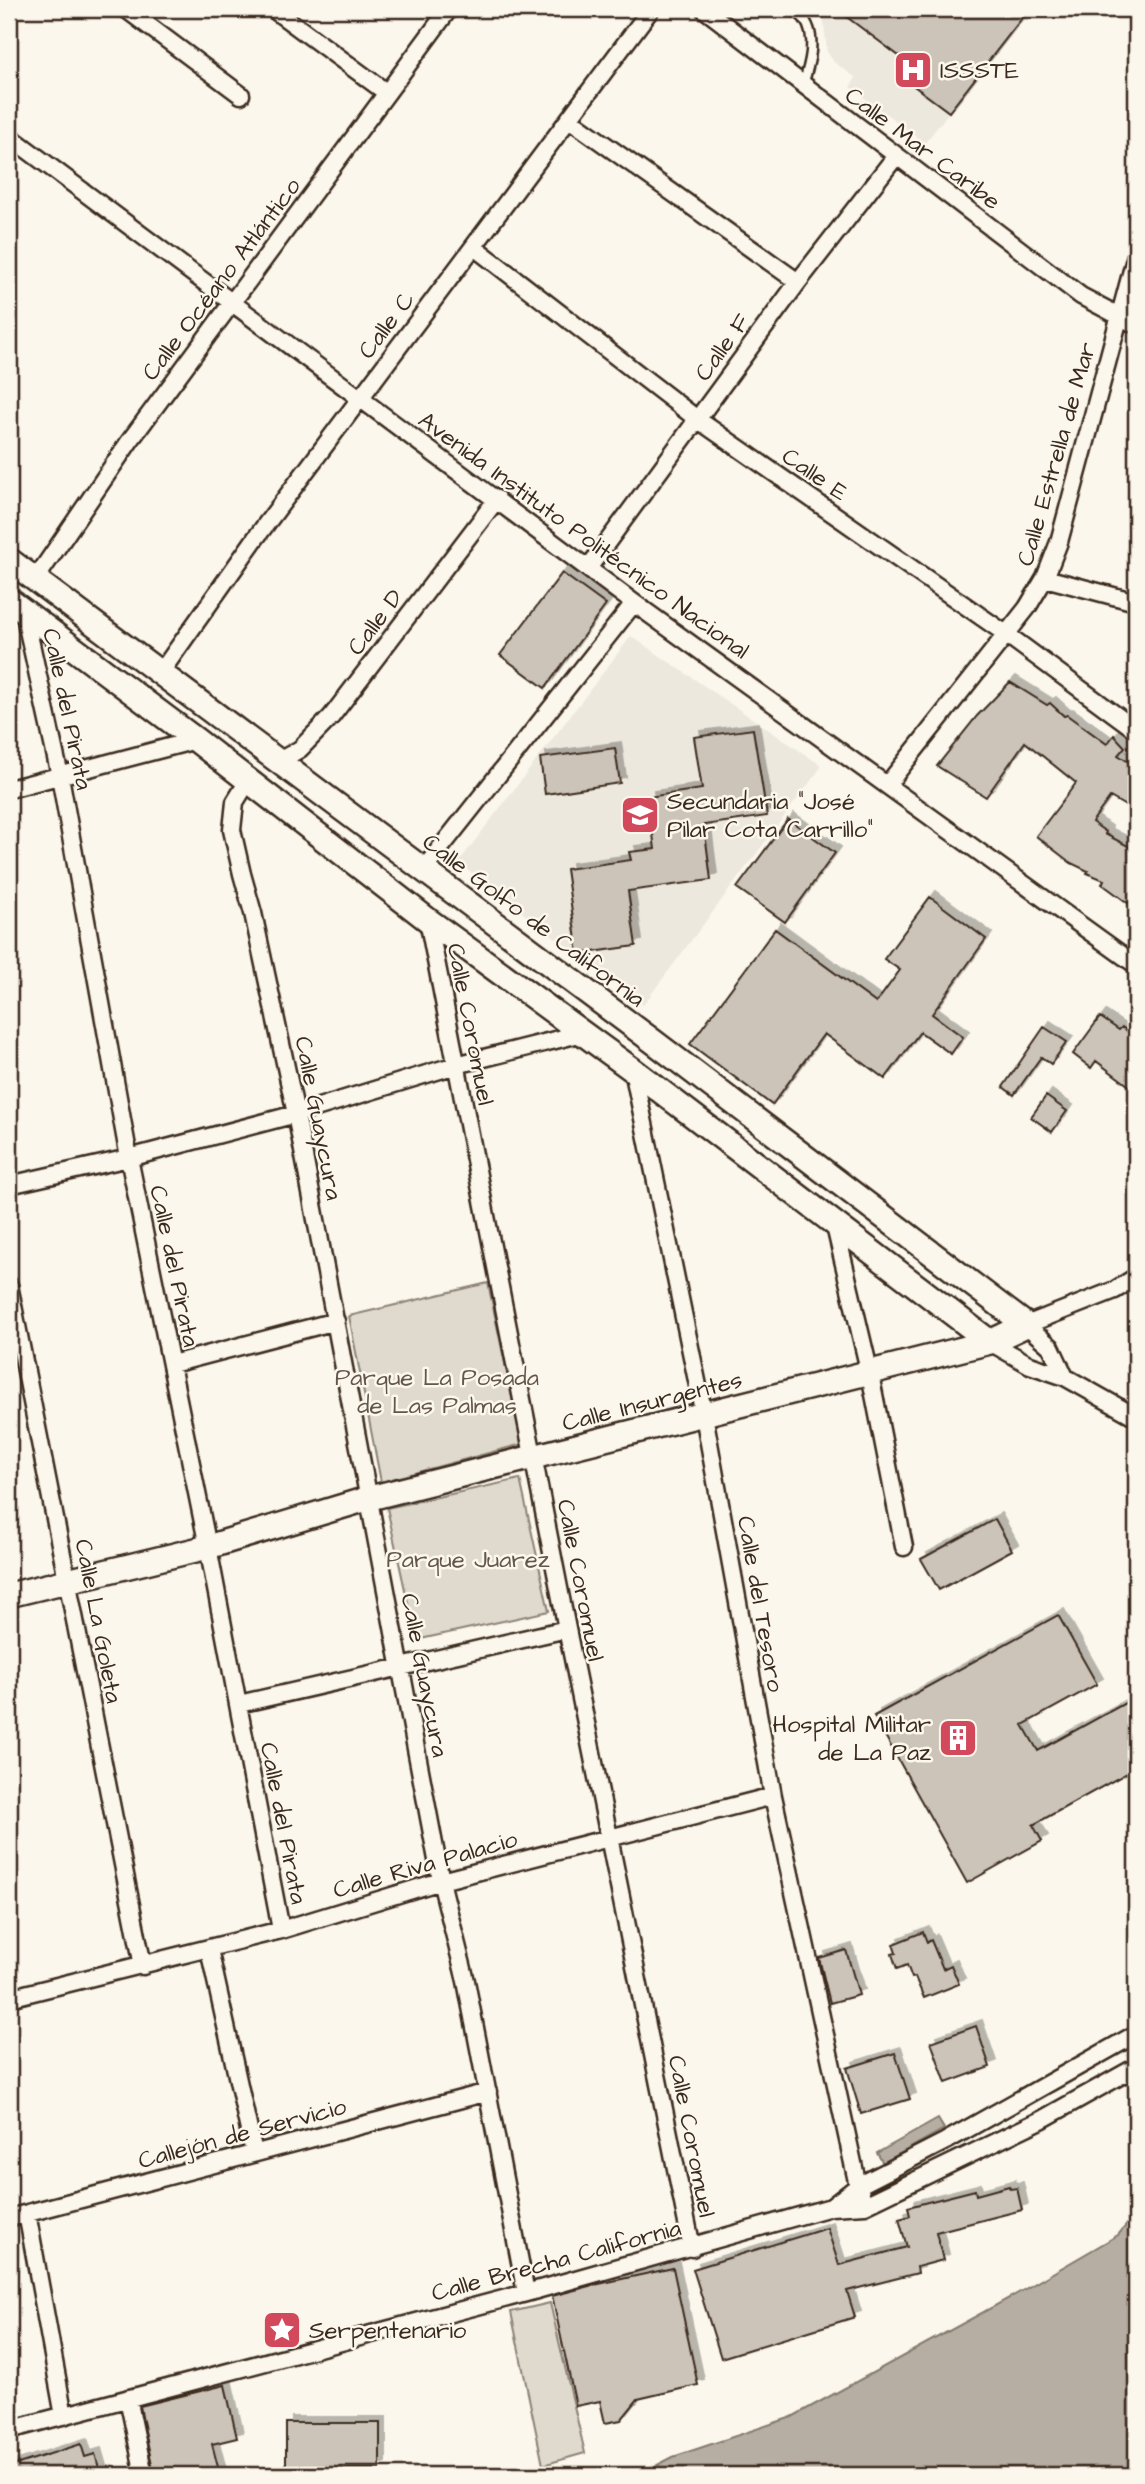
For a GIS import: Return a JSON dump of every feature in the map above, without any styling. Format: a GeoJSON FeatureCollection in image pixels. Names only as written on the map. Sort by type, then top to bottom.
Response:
{"type":"FeatureCollection","features":[{"type":"Feature","properties":{"kind":"street"},"geometry":{"type":"LineString","coordinates":[[126,9],[241,95]]}},
{"type":"Feature","properties":{"kind":"street"},"geometry":{"type":"LineString","coordinates":[[273,9],[387,93]]}},
{"type":"Feature","properties":{"kind":"street","name":"Calle Océano Atlántico"},"geometry":{"type":"LineString","coordinates":[[35,580],[129,442],[449,9]]}},
{"type":"Feature","properties":{"kind":"street","name":"Calle C"},"geometry":{"type":"LineString","coordinates":[[160,672],[360,397],[652,9]]}},
{"type":"Feature","properties":{"kind":"street","name":"Calle Mar Caribe"},"geometry":{"type":"LineString","coordinates":[[714,11],[803,85],[1081,296],[1136,325]]}},
{"type":"Feature","properties":{"kind":"street"},"geometry":{"type":"LineString","coordinates":[[569,119],[798,282]]}},
{"type":"Feature","properties":{"kind":"street","name":"Avenida Instituto Politécnico Nacional"},"geometry":{"type":"LineString","coordinates":[[9,136],[634,603],[1136,965]]}},
{"type":"Feature","properties":{"kind":"street","name":"Calle F"},"geometry":{"type":"LineString","coordinates":[[589,568],[798,282],[896,156]]}},
{"type":"Feature","properties":{"kind":"street","name":"Calle E"},"geometry":{"type":"LineString","coordinates":[[474,247],[697,419],[1006,634],[1136,730]]}},
{"type":"Feature","properties":{"kind":"street","name":"Calle Estrella de Mar"},"geometry":{"type":"LineString","coordinates":[[887,785],[1027,608],[1045,578],[1059,542],[1136,255]]}},
{"type":"Feature","properties":{"kind":"street","name":"Calle D"},"geometry":{"type":"LineString","coordinates":[[279,761],[300,749],[331,717],[497,499]]}},
{"type":"Feature","properties":{"kind":"street","name":"Calle Golfo de California"},"geometry":{"type":"LineString","coordinates":[[9,560],[654,1041],[1027,1325]]}},
{"type":"Feature","properties":{"kind":"street"},"geometry":{"type":"LineString","coordinates":[[1045,578],[1136,602]]}},
{"type":"Feature","properties":{"kind":"street"},"geometry":{"type":"LineString","coordinates":[[35,580],[16,606],[196,740],[428,920],[633,1070],[990,1342],[1030,1365],[1065,1377],[1136,1417]]}},
{"type":"Feature","properties":{"kind":"street"},"geometry":{"type":"LineString","coordinates":[[428,920],[423,870],[634,603]]}},
{"type":"Feature","properties":{"kind":"street","name":"Calle del Pirata"},"geometry":{"type":"LineString","coordinates":[[16,606],[60,776],[130,1158],[239,1704],[281,1930]]}},
{"type":"Feature","properties":{"kind":"street"},"geometry":{"type":"LineString","coordinates":[[9,789],[196,740]]}},
{"type":"Feature","properties":{"kind":"street"},"geometry":{"type":"LineString","coordinates":[[248,781],[279,761]]}},
{"type":"Feature","properties":{"kind":"street","name":"Calle Guaycura"},"geometry":{"type":"LineString","coordinates":[[248,781],[235,802],[232,830],[253,913],[296,1114],[441,1881],[466,1981],[526,2293]]}},
{"type":"Feature","properties":{"kind":"street","name":"Calle Coromuel"},"geometry":{"type":"LineString","coordinates":[[428,920],[692,2248]]}},
{"type":"Feature","properties":{"kind":"street"},"geometry":{"type":"LineString","coordinates":[[9,1185],[130,1158],[296,1114],[456,1065],[583,1033]]}},
{"type":"Feature","properties":{"kind":"street"},"geometry":{"type":"LineString","coordinates":[[633,1070],[654,1041]]}},
{"type":"Feature","properties":{"kind":"street","name":"Calle del Tesoro"},"geometry":{"type":"LineString","coordinates":[[633,1070],[704,1415],[773,1796],[858,2186],[865,2205]]}},
{"type":"Feature","properties":{"kind":"street"},"geometry":{"type":"LineString","coordinates":[[834,1222],[870,1374],[904,1548]]}},
{"type":"Feature","properties":{"kind":"street","name":"Calle Insurgentes"},"geometry":{"type":"LineString","coordinates":[[9,1595],[208,1546],[370,1498],[990,1342],[1115,1290],[1136,1277]]}},
{"type":"Feature","properties":{"kind":"street","name":"Calle La Goleta"},"geometry":{"type":"LineString","coordinates":[[9,1285],[143,1966]]}},
{"type":"Feature","properties":{"kind":"street"},"geometry":{"type":"LineString","coordinates":[[172,1364],[336,1321]]}},
{"type":"Feature","properties":{"kind":"street"},"geometry":{"type":"LineString","coordinates":[[1027,1325],[1051,1347],[1065,1377]]}},
{"type":"Feature","properties":{"kind":"street"},"geometry":{"type":"LineString","coordinates":[[239,1704],[567,1629]]}},
{"type":"Feature","properties":{"kind":"street","name":"Calle Riva Palacio"},"geometry":{"type":"LineString","coordinates":[[9,1998],[281,1930],[441,1881],[773,1796]]}},
{"type":"Feature","properties":{"kind":"street"},"geometry":{"type":"LineString","coordinates":[[209,1949],[254,2153]]}},
{"type":"Feature","properties":{"kind":"street"},"geometry":{"type":"LineString","coordinates":[[831,2207],[858,2186],[946,2141],[1136,2034]]}},
{"type":"Feature","properties":{"kind":"street"},"geometry":{"type":"LineString","coordinates":[[831,2207],[865,2205],[1041,2120],[1136,2067]]}},
{"type":"Feature","properties":{"kind":"street","name":"Callejón de Servicio"},"geometry":{"type":"LineString","coordinates":[[9,2218],[488,2092]]}},
{"type":"Feature","properties":{"kind":"street","name":"Calle Brecha California"},"geometry":{"type":"LineString","coordinates":[[9,2430],[692,2248],[831,2207]]}},
{"type":"Feature","properties":{"kind":"street"},"geometry":{"type":"LineString","coordinates":[[27,2213],[64,2416]]}},
{"type":"Feature","properties":{"kind":"street"},"geometry":{"type":"LineString","coordinates":[[128,2398],[144,2475]]}},
{"type":"Feature","properties":{"kind":"lane"},"geometry":{"type":"LineString","coordinates":[[790,9],[804,19],[809,30],[811,47],[803,85]]}},
{"type":"Feature","properties":{"kind":"shaded area","name":"ISSSTE"},"geometry":{"type":"Polygon","coordinates":[[[817,9],[1029,9],[925,143],[850,87],[856,78],[834,62],[827,52],[823,15],[817,9]]]}},
{"type":"Feature","properties":{"kind":"shaded area","name":"Secundaria \"José Pilar Cota Carrillo\""},"geometry":{"type":"Polygon","coordinates":[[[631,636],[822,766],[643,1005],[458,863],[631,636]]]}},
{"type":"Feature","properties":{"kind":"shaded area"},"geometry":{"type":"Polygon","coordinates":[[[938,2119],[944,2129],[883,2163],[877,2153],[938,2119]]]}},
{"type":"Feature","properties":{"kind":"shaded area"},"geometry":{"type":"Polygon","coordinates":[[[1136,2214],[1136,2475],[638,2475],[673,2457],[792,2417],[1118,2235],[1136,2214]]]}},
{"type":"Feature","properties":{"kind":"green space","name":"Parque La Posada de Las Palmas"},"geometry":{"type":"Polygon","coordinates":[[[488,1283],[522,1444],[381,1482],[349,1316],[488,1283]]]}},
{"type":"Feature","properties":{"kind":"green space","name":"Parque Juarez"},"geometry":{"type":"Polygon","coordinates":[[[520,1479],[549,1611],[416,1640],[387,1508],[520,1479]]]}},
{"type":"Feature","properties":{"kind":"green space"},"geometry":{"type":"Polygon","coordinates":[[[550,2303],[585,2453],[543,2465],[511,2312],[550,2303]]]}},
{"type":"Feature","properties":{"kind":"building"},"geometry":{"type":"Polygon","coordinates":[[[836,9],[1029,9],[949,112],[910,83],[919,71],[836,9]]]}},
{"type":"Feature","properties":{"kind":"building"},"geometry":{"type":"Polygon","coordinates":[[[562,573],[606,605],[545,688],[500,655],[562,573]]]}},
{"type":"Feature","properties":{"kind":"building"},"geometry":{"type":"Polygon","coordinates":[[[1010,682],[1047,705],[1050,703],[1064,716],[1067,715],[1107,744],[1114,735],[1125,747],[1118,755],[1136,767],[1136,812],[1110,797],[1092,822],[1106,832],[1105,834],[1136,850],[1136,909],[1102,884],[1104,880],[1071,863],[1036,836],[1076,783],[1025,742],[986,797],[937,766],[977,716],[1010,682]]]}},
{"type":"Feature","properties":{"kind":"building"},"geometry":{"type":"Polygon","coordinates":[[[753,729],[767,816],[704,825],[711,880],[628,891],[636,946],[578,954],[566,869],[631,860],[629,852],[655,849],[648,797],[702,789],[694,737],[753,729]]]}},
{"type":"Feature","properties":{"kind":"building"},"geometry":{"type":"Polygon","coordinates":[[[615,748],[620,783],[545,794],[540,758],[615,748]]]}},
{"type":"Feature","properties":{"kind":"building"},"geometry":{"type":"Polygon","coordinates":[[[788,819],[835,853],[785,922],[737,888],[788,819]]]}},
{"type":"Feature","properties":{"kind":"building"},"geometry":{"type":"Polygon","coordinates":[[[930,897],[986,939],[932,1014],[963,1037],[951,1054],[920,1032],[885,1079],[824,1034],[772,1105],[690,1044],[775,929],[876,1003],[900,970],[884,959],[930,897]]]}},
{"type":"Feature","properties":{"kind":"building"},"geometry":{"type":"Polygon","coordinates":[[[1100,1017],[1119,1030],[1122,1027],[1136,1037],[1136,1091],[1096,1061],[1091,1068],[1073,1054],[1100,1017]]]}},
{"type":"Feature","properties":{"kind":"building"},"geometry":{"type":"Polygon","coordinates":[[[1044,1027],[1067,1042],[1051,1064],[1041,1057],[1014,1095],[1003,1087],[1044,1027]]]}},
{"type":"Feature","properties":{"kind":"building"},"geometry":{"type":"Polygon","coordinates":[[[1046,1096],[1067,1111],[1052,1132],[1031,1117],[1046,1096]]]}},
{"type":"Feature","properties":{"kind":"building"},"geometry":{"type":"Polygon","coordinates":[[[995,1519],[1012,1550],[939,1590],[921,1559],[995,1519]]]}},
{"type":"Feature","properties":{"kind":"building","name":"Hospital Militar de La Paz"},"geometry":{"type":"Polygon","coordinates":[[[1058,1615],[1097,1684],[1023,1725],[1038,1751],[1136,1697],[1136,1768],[1033,1825],[1042,1841],[967,1883],[874,1716],[1058,1615]]]}},
{"type":"Feature","properties":{"kind":"building"},"geometry":{"type":"Polygon","coordinates":[[[923,1932],[927,1942],[931,1940],[943,1969],[951,1965],[959,1984],[924,1998],[907,1965],[897,1969],[892,1954],[896,1953],[893,1944],[923,1932]]]}},
{"type":"Feature","properties":{"kind":"building"},"geometry":{"type":"Polygon","coordinates":[[[846,1950],[859,1995],[830,2003],[819,1958],[846,1950]]]}},
{"type":"Feature","properties":{"kind":"building"},"geometry":{"type":"Polygon","coordinates":[[[976,2026],[990,2067],[946,2083],[931,2042],[976,2026]]]}},
{"type":"Feature","properties":{"kind":"building"},"geometry":{"type":"Polygon","coordinates":[[[895,2053],[910,2099],[861,2114],[847,2068],[895,2053]]]}},
{"type":"Feature","properties":{"kind":"building"},"geometry":{"type":"Polygon","coordinates":[[[1009,2186],[1010,2189],[1017,2188],[1022,2210],[936,2232],[943,2260],[917,2267],[918,2273],[847,2291],[855,2317],[721,2358],[693,2269],[827,2228],[839,2265],[907,2247],[899,2219],[910,2216],[908,2207],[975,2190],[976,2195],[1009,2186]]]}},
{"type":"Feature","properties":{"kind":"building"},"geometry":{"type":"Polygon","coordinates":[[[673,2268],[698,2385],[638,2399],[621,2420],[605,2423],[600,2401],[576,2406],[552,2296],[673,2268]]]}},
{"type":"Feature","properties":{"kind":"building"},"geometry":{"type":"Polygon","coordinates":[[[225,2385],[237,2438],[212,2444],[220,2475],[154,2475],[140,2406],[225,2385]]]}},
{"type":"Feature","properties":{"kind":"building"},"geometry":{"type":"Polygon","coordinates":[[[286,2423],[380,2423],[380,2469],[286,2469],[286,2423]]]}},
{"type":"Feature","properties":{"kind":"building"},"geometry":{"type":"Polygon","coordinates":[[[81,2444],[85,2457],[95,2454],[101,2475],[9,2475],[9,2467],[81,2444]]]}},
{"type":"Feature","properties":{"kind":"place","name":"ISSSTE"},"geometry":{"type":"Point","coordinates":[913,70]}},
{"type":"Feature","properties":{"kind":"place","name":"Secundaria \"José Pilar Cota Carrillo\""},"geometry":{"type":"Point","coordinates":[640,815]}},
{"type":"Feature","properties":{"kind":"place","name":"Hospital Militar de La Paz"},"geometry":{"type":"Point","coordinates":[958,1738]}},
{"type":"Feature","properties":{"kind":"place","name":"Serpentenario"},"geometry":{"type":"Point","coordinates":[282,2330]}}]}
